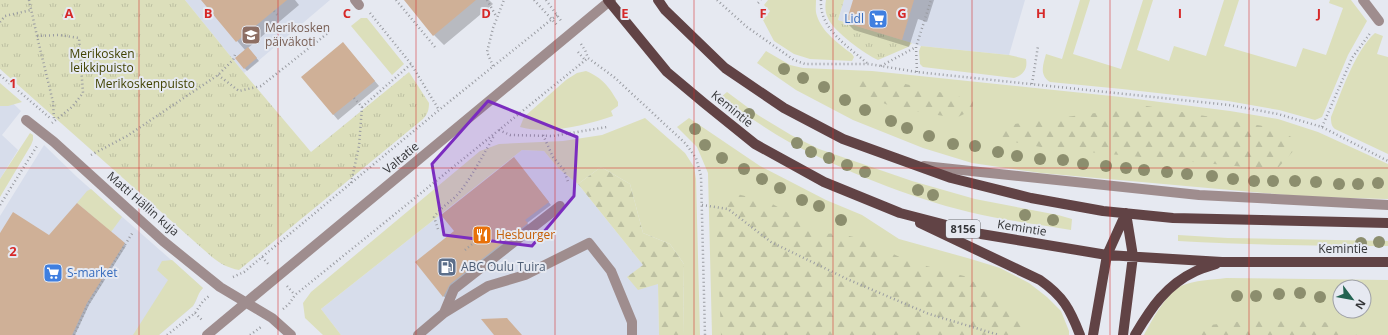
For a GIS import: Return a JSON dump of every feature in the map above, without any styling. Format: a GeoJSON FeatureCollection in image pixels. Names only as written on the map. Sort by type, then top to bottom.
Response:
{"type":"FeatureCollection","features":[{"type":"Feature","properties":{"kind":"main road"},"geometry":{"type":"LineString","coordinates":[[658,0],[665,10],[725,68],[784,108],[843,139],[951,178],[995,190],[1068,205],[1126,213],[1180,218],[1388,224]]}},
{"type":"Feature","properties":{"kind":"main road","name":"Kemintie"},"geometry":{"type":"LineString","coordinates":[[609,1],[667,72],[704,104],[755,144],[824,182],[900,213],[981,234],[1107,255],[1222,262],[1388,262]]}},
{"type":"Feature","properties":{"kind":"main road"},"geometry":{"type":"LineString","coordinates":[[900,213],[1040,280],[1051,288],[1067,306],[1073,315],[1080,335]]}},
{"type":"Feature","properties":{"kind":"main road"},"geometry":{"type":"LineString","coordinates":[[1093,335],[1107,255],[1126,213]]}},
{"type":"Feature","properties":{"kind":"main road"},"geometry":{"type":"LineString","coordinates":[[1123,335],[1133,256],[1126,213]]}},
{"type":"Feature","properties":{"kind":"main road"},"geometry":{"type":"LineString","coordinates":[[1135,335],[1162,294],[1178,281],[1196,270],[1222,262]]}},
{"type":"Feature","properties":{"kind":"street"},"geometry":{"type":"LineString","coordinates":[[1363,0],[1380,21]]}},
{"type":"Feature","properties":{"kind":"street","name":"Valtatie"},"geometry":{"type":"LineString","coordinates":[[207,335],[609,1]]}},
{"type":"Feature","properties":{"kind":"street","name":"Matti Hällin kuja"},"geometry":{"type":"LineString","coordinates":[[26,120],[44,133],[163,240],[220,287],[272,318],[291,335]]}},
{"type":"Feature","properties":{"kind":"street"},"geometry":{"type":"LineString","coordinates":[[913,165],[1199,195],[1388,205]]}},
{"type":"Feature","properties":{"kind":"street"},"geometry":{"type":"LineString","coordinates":[[444,313],[454,289],[560,206]]}},
{"type":"Feature","properties":{"kind":"street"},"geometry":{"type":"LineString","coordinates":[[418,335],[444,313],[488,286],[525,275],[589,243],[611,271],[632,322],[632,335]]}},
{"type":"Feature","properties":{"kind":"path"},"geometry":{"type":"LineString","coordinates":[[30,0],[37,36],[54,102],[54,121]]}},
{"type":"Feature","properties":{"kind":"path"},"geometry":{"type":"LineString","coordinates":[[396,0],[435,47]]}},
{"type":"Feature","properties":{"kind":"path"},"geometry":{"type":"LineString","coordinates":[[487,0],[497,17]]}},
{"type":"Feature","properties":{"kind":"path"},"geometry":{"type":"LineString","coordinates":[[493,66],[487,52],[497,17],[504,0]]}},
{"type":"Feature","properties":{"kind":"path"},"geometry":{"type":"LineString","coordinates":[[534,0],[558,26]]}},
{"type":"Feature","properties":{"kind":"path"},"geometry":{"type":"LineString","coordinates":[[547,0],[563,23]]}},
{"type":"Feature","properties":{"kind":"path"},"geometry":{"type":"LineString","coordinates":[[717,0],[747,27],[794,60],[805,64],[869,64],[916,72],[1229,105],[1278,114],[1322,127],[1388,161]]}},
{"type":"Feature","properties":{"kind":"path"},"geometry":{"type":"LineString","coordinates":[[758,3],[761,0]]}},
{"type":"Feature","properties":{"kind":"path"},"geometry":{"type":"LineString","coordinates":[[821,0],[820,9],[824,21],[830,30],[869,64]]}},
{"type":"Feature","properties":{"kind":"path"},"geometry":{"type":"LineString","coordinates":[[916,72],[916,47],[931,0]]}},
{"type":"Feature","properties":{"kind":"path"},"geometry":{"type":"LineString","coordinates":[[357,2],[369,12],[411,64],[439,110]]}},
{"type":"Feature","properties":{"kind":"path"},"geometry":{"type":"LineString","coordinates":[[0,22],[5,16],[31,10]]}},
{"type":"Feature","properties":{"kind":"path"},"geometry":{"type":"LineString","coordinates":[[274,11],[279,17]]}},
{"type":"Feature","properties":{"kind":"path"},"geometry":{"type":"LineString","coordinates":[[167,335],[195,313],[203,301],[220,287],[234,276],[244,272],[439,110],[557,15]]}},
{"type":"Feature","properties":{"kind":"path"},"geometry":{"type":"LineString","coordinates":[[1322,127],[1352,58],[1380,21]]}},
{"type":"Feature","properties":{"kind":"path"},"geometry":{"type":"LineString","coordinates":[[256,26],[261,32]]}},
{"type":"Feature","properties":{"kind":"path"},"geometry":{"type":"LineString","coordinates":[[218,75],[239,91],[261,86],[328,33]]}},
{"type":"Feature","properties":{"kind":"path"},"geometry":{"type":"LineString","coordinates":[[0,205],[44,133],[54,121],[72,107],[83,93],[79,38],[59,34],[37,36]]}},
{"type":"Feature","properties":{"kind":"path"},"geometry":{"type":"LineString","coordinates":[[1032,84],[1038,46]]}},
{"type":"Feature","properties":{"kind":"path"},"geometry":{"type":"LineString","coordinates":[[879,66],[916,47]]}},
{"type":"Feature","properties":{"kind":"path"},"geometry":{"type":"LineString","coordinates":[[585,50],[587,59]]}},
{"type":"Feature","properties":{"kind":"path"},"geometry":{"type":"LineString","coordinates":[[91,155],[127,136],[218,75],[233,60],[236,52]]}},
{"type":"Feature","properties":{"kind":"path"},"geometry":{"type":"LineString","coordinates":[[578,52],[614,77],[686,144],[696,158],[701,176],[705,335]]}},
{"type":"Feature","properties":{"kind":"path"},"geometry":{"type":"LineString","coordinates":[[250,335],[289,304],[295,295],[587,59]]}},
{"type":"Feature","properties":{"kind":"path"},"geometry":{"type":"LineString","coordinates":[[351,183],[359,146],[362,107],[411,64]]}},
{"type":"Feature","properties":{"kind":"path"},"geometry":{"type":"LineString","coordinates":[[0,75],[54,121]]}},
{"type":"Feature","properties":{"kind":"path"},"geometry":{"type":"LineString","coordinates":[[354,98],[362,107]]}},
{"type":"Feature","properties":{"kind":"path"},"geometry":{"type":"LineString","coordinates":[[499,130],[510,135],[553,136],[607,127]]}},
{"type":"Feature","properties":{"kind":"path"},"geometry":{"type":"LineString","coordinates":[[438,230],[434,217],[438,211],[458,194],[470,178],[495,134]]}},
{"type":"Feature","properties":{"kind":"path"},"geometry":{"type":"LineString","coordinates":[[543,135],[553,156],[564,170],[568,182]]}},
{"type":"Feature","properties":{"kind":"path"},"geometry":{"type":"LineString","coordinates":[[702,205],[728,209],[771,242],[847,278],[929,314],[999,335]]}},
{"type":"Feature","properties":{"kind":"path"},"geometry":{"type":"LineString","coordinates":[[74,335],[88,304],[141,220]]}},
{"type":"Feature","properties":{"kind":"path"},"geometry":{"type":"LineString","coordinates":[[465,250],[477,240]]}},
{"type":"Feature","properties":{"kind":"highlighted area"},"geometry":{"type":"Polygon","coordinates":[[[488,101],[577,137],[574,196],[532,246],[444,235],[432,164],[488,101]]]}},
{"type":"Feature","properties":{"kind":"shaded area","name":"Merikosken päiväkoti"},"geometry":{"type":"Polygon","coordinates":[[[185,0],[330,0],[244,73],[185,0]]]}},
{"type":"Feature","properties":{"kind":"shaded area"},"geometry":{"type":"Polygon","coordinates":[[[844,0],[1025,0],[1009,55],[921,46],[838,20],[844,0]]]}},
{"type":"Feature","properties":{"kind":"shaded area"},"geometry":{"type":"Polygon","coordinates":[[[0,91],[21,111],[2,135],[18,150],[0,179],[0,91]]]}},
{"type":"Feature","properties":{"kind":"shaded area"},"geometry":{"type":"Polygon","coordinates":[[[44,145],[77,177],[203,288],[198,293],[193,306],[159,335],[0,335],[0,216],[44,145]]]}},
{"type":"Feature","properties":{"kind":"shaded area"},"geometry":{"type":"Polygon","coordinates":[[[522,150],[544,151],[559,169],[578,184],[643,265],[627,278],[658,284],[659,335],[341,335],[321,309],[522,150]]]}},
{"type":"Feature","properties":{"kind":"green space","name":"Merikoskenpuisto"},"geometry":{"type":"Polygon","coordinates":[[[0,0],[185,0],[311,152],[409,72],[429,103],[428,109],[423,119],[239,270],[235,269],[218,262],[212,257],[0,69],[0,0]]]}},
{"type":"Feature","properties":{"kind":"green space"},"geometry":{"type":"Polygon","coordinates":[[[768,0],[816,0],[816,12],[819,22],[832,37],[852,54],[854,57],[852,61],[810,59],[794,54],[774,41],[763,20],[770,11],[764,5],[768,0]]]}},
{"type":"Feature","properties":{"kind":"green space"},"geometry":{"type":"Polygon","coordinates":[[[826,0],[844,0],[838,20],[912,43],[908,47],[878,60],[858,48],[836,29],[826,14],[826,0]]]}},
{"type":"Feature","properties":{"kind":"green space"},"geometry":{"type":"Polygon","coordinates":[[[1080,0],[1090,0],[1073,54],[1121,69],[1143,0],[1153,0],[1137,50],[1169,61],[1174,46],[1206,56],[1224,0],[1239,0],[1224,46],[1296,67],[1303,48],[1326,55],[1343,8],[1329,3],[1330,0],[1351,0],[1367,21],[1348,55],[1322,117],[1315,120],[1279,110],[1228,101],[1050,82],[1043,73],[1046,54],[1062,59],[1080,0]]]}},
{"type":"Feature","properties":{"kind":"green space"},"geometry":{"type":"Polygon","coordinates":[[[361,18],[367,18],[404,64],[392,75],[351,26],[361,18]]]}},
{"type":"Feature","properties":{"kind":"green space"},"geometry":{"type":"Polygon","coordinates":[[[1375,33],[1383,36],[1377,54],[1388,57],[1388,154],[1335,129],[1331,122],[1331,117],[1355,61],[1361,50],[1375,33]]]}},
{"type":"Feature","properties":{"kind":"green space"},"geometry":{"type":"Polygon","coordinates":[[[921,46],[1009,55],[1026,59],[1026,66],[1020,75],[1014,78],[923,67],[920,64],[919,51],[921,46]]]}},
{"type":"Feature","properties":{"kind":"green space"},"geometry":{"type":"Polygon","coordinates":[[[766,51],[790,65],[803,68],[872,71],[1121,97],[1230,111],[1278,119],[1318,132],[1388,164],[1388,199],[1309,197],[1041,173],[972,163],[923,148],[853,120],[796,90],[757,63],[766,51]]]}},
{"type":"Feature","properties":{"kind":"green space"},"geometry":{"type":"Polygon","coordinates":[[[586,71],[597,77],[605,84],[618,102],[618,106],[611,111],[613,116],[591,123],[567,128],[542,130],[520,127],[524,117],[566,80],[577,73],[586,71]]]}},
{"type":"Feature","properties":{"kind":"green space"},"geometry":{"type":"Polygon","coordinates":[[[880,78],[973,100],[973,106],[970,111],[956,118],[895,108],[848,88],[848,82],[880,78]]]}},
{"type":"Feature","properties":{"kind":"green space"},"geometry":{"type":"Polygon","coordinates":[[[0,83],[22,102],[8,106],[0,106],[0,83]]]}},
{"type":"Feature","properties":{"kind":"green space"},"geometry":{"type":"Polygon","coordinates":[[[727,92],[758,115],[791,135],[819,149],[912,181],[975,199],[1072,219],[1071,230],[1007,220],[946,206],[900,191],[854,173],[810,153],[780,137],[721,97],[727,92]]]}},
{"type":"Feature","properties":{"kind":"green space"},"geometry":{"type":"Polygon","coordinates":[[[1147,106],[1275,128],[1295,139],[1296,148],[1276,170],[1046,148],[998,139],[995,133],[1000,126],[1147,106]]]}},
{"type":"Feature","properties":{"kind":"green space"},"geometry":{"type":"Polygon","coordinates":[[[645,118],[685,153],[694,167],[696,179],[700,335],[683,335],[684,264],[670,244],[643,233],[630,184],[601,167],[578,184],[559,169],[544,151],[522,150],[321,309],[341,335],[323,335],[305,318],[303,303],[311,292],[480,151],[499,144],[563,141],[602,135],[645,118]]]}},
{"type":"Feature","properties":{"kind":"green space"},"geometry":{"type":"Polygon","coordinates":[[[689,118],[760,166],[826,200],[862,215],[899,239],[1000,268],[1029,283],[1047,297],[1061,311],[1069,331],[1069,335],[712,335],[708,173],[697,147],[677,127],[689,118]]]}},
{"type":"Feature","properties":{"kind":"green space"},"geometry":{"type":"Polygon","coordinates":[[[30,133],[33,135],[31,145],[0,197],[0,179],[30,133]]]}},
{"type":"Feature","properties":{"kind":"green space"},"geometry":{"type":"Polygon","coordinates":[[[601,167],[630,184],[643,233],[670,244],[684,264],[683,335],[659,335],[658,284],[638,290],[627,277],[643,265],[578,184],[601,167]]]}},
{"type":"Feature","properties":{"kind":"green space"},"geometry":{"type":"Polygon","coordinates":[[[91,189],[122,217],[111,232],[77,203],[87,191],[91,189]]]}},
{"type":"Feature","properties":{"kind":"green space"},"geometry":{"type":"Polygon","coordinates":[[[737,194],[769,202],[797,218],[812,235],[837,233],[862,239],[908,261],[964,276],[999,297],[1023,326],[1024,335],[721,335],[716,213],[719,207],[737,194]]]}},
{"type":"Feature","properties":{"kind":"green space"},"geometry":{"type":"Polygon","coordinates":[[[1178,235],[1228,238],[1388,241],[1388,246],[1283,245],[1178,241],[1178,235]]]}},
{"type":"Feature","properties":{"kind":"green space"},"geometry":{"type":"Polygon","coordinates":[[[172,260],[203,288],[193,306],[159,335],[133,335],[168,280],[157,270],[162,261],[172,260]]]}},
{"type":"Feature","properties":{"kind":"green space"},"geometry":{"type":"Polygon","coordinates":[[[1226,278],[1332,279],[1332,319],[1372,319],[1372,280],[1388,280],[1388,335],[1144,335],[1170,294],[1181,286],[1204,280],[1226,278]]]}},
{"type":"Feature","properties":{"kind":"green space"},"geometry":{"type":"Polygon","coordinates":[[[1289,318],[1331,323],[1357,335],[1193,335],[1202,326],[1289,318]]]}},
{"type":"Feature","properties":{"kind":"building"},"geometry":{"type":"Polygon","coordinates":[[[201,0],[287,0],[236,42],[201,0]]]}},
{"type":"Feature","properties":{"kind":"building"},"geometry":{"type":"Polygon","coordinates":[[[404,0],[476,0],[433,36],[404,0]]]}},
{"type":"Feature","properties":{"kind":"building","name":"Lidl"},"geometry":{"type":"Polygon","coordinates":[[[853,0],[914,0],[902,40],[846,23],[853,0]]]}},
{"type":"Feature","properties":{"kind":"building"},"geometry":{"type":"Polygon","coordinates":[[[343,42],[375,81],[333,115],[301,77],[343,42]]]}},
{"type":"Feature","properties":{"kind":"building"},"geometry":{"type":"Polygon","coordinates":[[[248,47],[257,58],[244,69],[235,58],[248,47]]]}},
{"type":"Feature","properties":{"kind":"building"},"geometry":{"type":"Polygon","coordinates":[[[514,157],[549,202],[525,220],[528,223],[450,284],[443,297],[415,262],[454,231],[441,215],[514,157]]]}},
{"type":"Feature","properties":{"kind":"building","name":"S-market"},"geometry":{"type":"Polygon","coordinates":[[[77,203],[125,243],[87,303],[72,335],[0,335],[0,233],[13,212],[49,235],[77,203]]]}},
{"type":"Feature","properties":{"kind":"building"},"geometry":{"type":"Polygon","coordinates":[[[507,318],[522,335],[494,335],[481,319],[507,318]]]}},
{"type":"Feature","properties":{"kind":"place","name":"Lidl"},"geometry":{"type":"Point","coordinates":[878,19]}},
{"type":"Feature","properties":{"kind":"place","name":"Merikosken päiväkoti"},"geometry":{"type":"Point","coordinates":[251,35]}},
{"type":"Feature","properties":{"kind":"place","name":"Hesburger"},"geometry":{"type":"Point","coordinates":[482,235]}},
{"type":"Feature","properties":{"kind":"place","name":"ABC Oulu Tuira"},"geometry":{"type":"Point","coordinates":[447,267]}},
{"type":"Feature","properties":{"kind":"place","name":"S-market"},"geometry":{"type":"Point","coordinates":[53,273]}},
{"type":"Feature","properties":{"kind":"park label","name":"Merikosken leikkipuisto"},"geometry":{"type":"Point","coordinates":[102,61]}}]}
